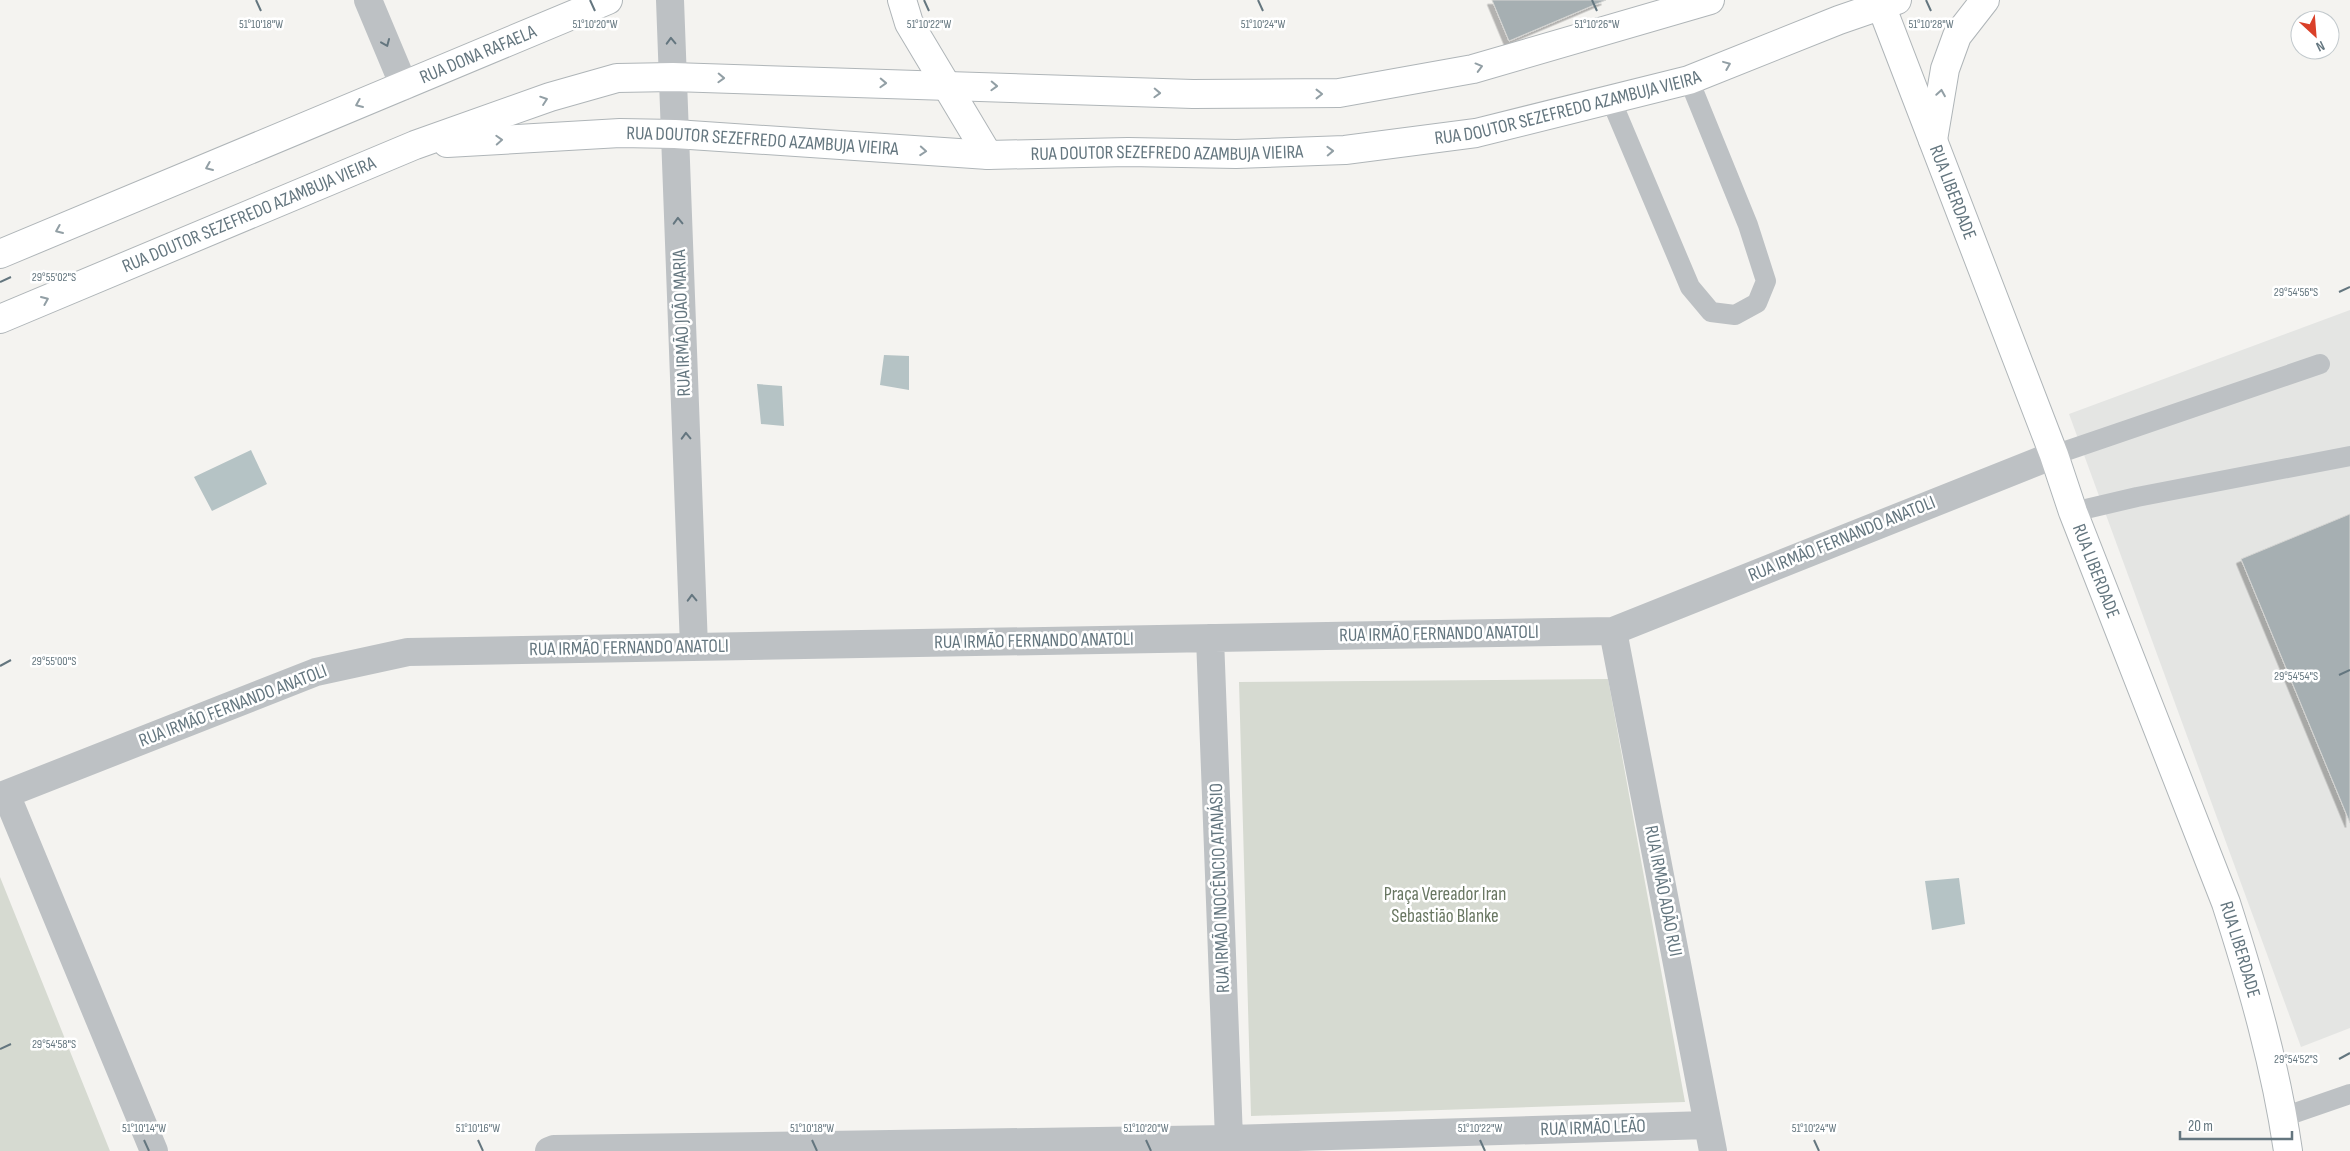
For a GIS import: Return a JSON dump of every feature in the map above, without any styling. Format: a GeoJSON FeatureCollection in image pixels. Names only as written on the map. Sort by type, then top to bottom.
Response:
{"type":"FeatureCollection","features":[{"type":"Feature","properties":{"kind":"main road","name":"RUA DONA RAFAELA"},"geometry":{"type":"LineString","coordinates":[[404,86],[608,0]]}},
{"type":"Feature","properties":{"kind":"main road"},"geometry":{"type":"LineString","coordinates":[[902,0],[909,23],[988,155]]}},
{"type":"Feature","properties":{"kind":"main road","name":"RUA DOUTOR SEZEFREDO AZAMBUJA VIEIRA"},"geometry":{"type":"LineString","coordinates":[[0,319],[415,145],[550,97],[617,78],[673,77],[946,84],[1193,94],[1339,94],[1473,69],[1710,0]]}},
{"type":"Feature","properties":{"kind":"main road"},"geometry":{"type":"LineString","coordinates":[[1933,141],[1948,61],[1957,36],[1985,0]]}},
{"type":"Feature","properties":{"kind":"main road","name":"RUA DOUTOR SEZEFREDO AZAMBUJA VIEIRA"},"geometry":{"type":"LineString","coordinates":[[415,145],[620,133],[675,134],[988,155],[1128,152],[1236,154],[1346,150],[1476,133],[1689,80],[1886,2]]}},
{"type":"Feature","properties":{"kind":"main road","name":"RUA LIBERDADE"},"geometry":{"type":"LineString","coordinates":[[1886,2],[1933,141],[2054,455],[2073,512],[2226,903],[2246,964],[2283,1117],[2288,1151]]}},
{"type":"Feature","properties":{"kind":"main road"},"geometry":{"type":"LineString","coordinates":[[0,254],[404,86]]}},
{"type":"Feature","properties":{"kind":"street"},"geometry":{"type":"LineString","coordinates":[[368,0],[404,86]]}},
{"type":"Feature","properties":{"kind":"street","name":"RUA IRMÃO JOÃO MARIA"},"geometry":{"type":"LineString","coordinates":[[670,0],[694,647]]}},
{"type":"Feature","properties":{"kind":"street","name":"RUA IRMÃO FERNANDO ANATOLI"},"geometry":{"type":"LineString","coordinates":[[154,1151],[6,794],[325,670],[408,652],[1613,631],[2054,455]]}},
{"type":"Feature","properties":{"kind":"street","name":"RUA IRMÃO ADÃO RUI"},"geometry":{"type":"LineString","coordinates":[[1613,631],[1713,1151]]}},
{"type":"Feature","properties":{"kind":"street","name":"RUA IRMÃO INOCÊNCIO ATANÁSIO"},"geometry":{"type":"LineString","coordinates":[[1210,638],[1229,1139]]}},
{"type":"Feature","properties":{"kind":"street","name":"RUA IRMÃO LEÃO"},"geometry":{"type":"LineString","coordinates":[[549,1151],[554,1149],[1229,1139],[1708,1125]]}},
{"type":"Feature","properties":{"kind":"lane"},"geometry":{"type":"LineString","coordinates":[[1611,100],[1690,287],[1711,312],[1735,315],[1757,303],[1766,281],[1748,225],[1689,80]]}},
{"type":"Feature","properties":{"kind":"lane"},"geometry":{"type":"LineString","coordinates":[[2054,455],[2320,364]]}},
{"type":"Feature","properties":{"kind":"lane"},"geometry":{"type":"LineString","coordinates":[[2073,512],[2137,497],[2350,456]]}},
{"type":"Feature","properties":{"kind":"lane"},"geometry":{"type":"LineString","coordinates":[[2283,1117],[2350,1094]]}},
{"type":"Feature","properties":{"kind":"shaded area"},"geometry":{"type":"Polygon","coordinates":[[[2350,310],[2350,1028],[2301,1047],[2069,414],[2350,310]]]}},
{"type":"Feature","properties":{"kind":"shaded area"},"geometry":{"type":"Polygon","coordinates":[[[884,355],[909,356],[909,390],[880,385],[884,355]]]}},
{"type":"Feature","properties":{"kind":"shaded area"},"geometry":{"type":"Polygon","coordinates":[[[757,384],[782,386],[784,426],[761,424],[757,384]]]}},
{"type":"Feature","properties":{"kind":"shaded area"},"geometry":{"type":"Polygon","coordinates":[[[251,450],[267,484],[212,511],[194,477],[251,450]]]}},
{"type":"Feature","properties":{"kind":"shaded area"},"geometry":{"type":"Polygon","coordinates":[[[1959,878],[1965,924],[1932,930],[1925,881],[1959,878]]]}},
{"type":"Feature","properties":{"kind":"green space","name":"Praça Vereador Iran Sebastião Blanke"},"geometry":{"type":"Polygon","coordinates":[[[1608,679],[1685,1102],[1251,1116],[1239,682],[1608,679]]]}},
{"type":"Feature","properties":{"kind":"green space"},"geometry":{"type":"Polygon","coordinates":[[[0,877],[110,1151],[0,1151],[0,877]]]}},
{"type":"Feature","properties":{"kind":"building"},"geometry":{"type":"Polygon","coordinates":[[[1492,0],[1606,0],[1509,41],[1492,0]]]}},
{"type":"Feature","properties":{"kind":"building"},"geometry":{"type":"Polygon","coordinates":[[[2350,514],[2350,823],[2241,559],[2350,514]]]}}]}
